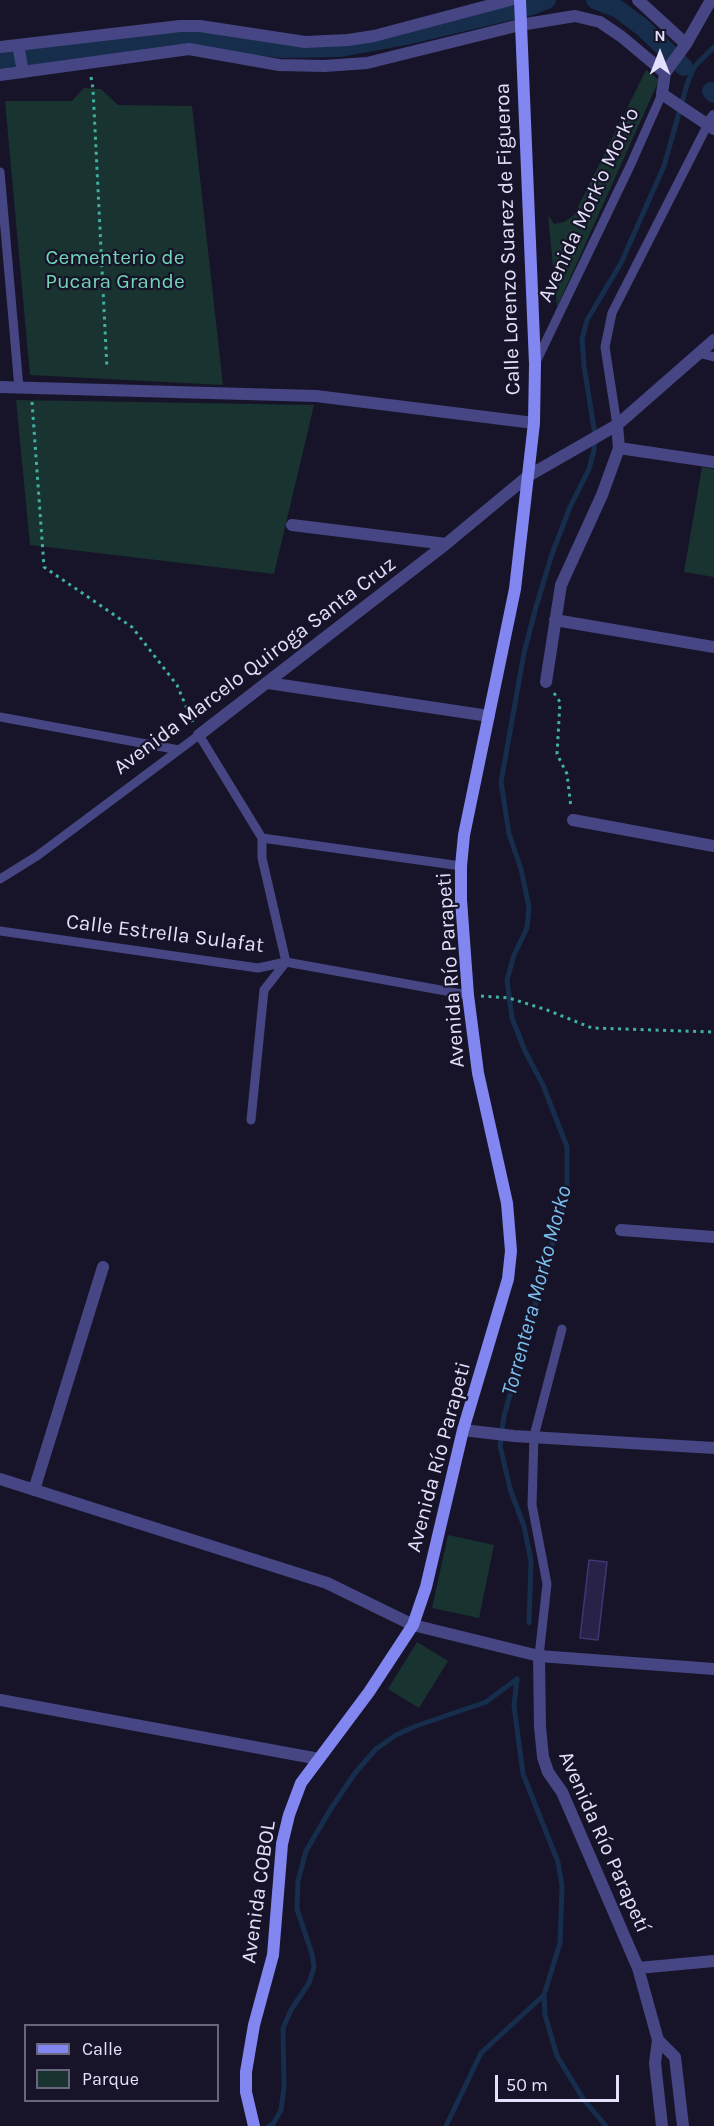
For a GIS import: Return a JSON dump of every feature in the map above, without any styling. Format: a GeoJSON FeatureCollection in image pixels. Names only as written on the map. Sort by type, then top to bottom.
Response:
{"type":"FeatureCollection","features":[{"type":"Feature","properties":{"kind":"main road","name":"Calle Lorenzo Suarez de Figueroa"},"geometry":{"type":"LineString","coordinates":[[520,0],[535,364],[534,423],[528,476]]}},
{"type":"Feature","properties":{"kind":"main road","name":"Avenida Río Parapeti"},"geometry":{"type":"LineString","coordinates":[[413,1625],[426,1587],[463,1430],[508,1280],[511,1251],[507,1203],[478,1073],[468,995],[461,900],[461,866],[464,836],[514,589],[528,476]]}},
{"type":"Feature","properties":{"kind":"main road","name":"Avenida COBOL"},"geometry":{"type":"LineString","coordinates":[[254,2125],[246,2092],[246,2072],[254,2025],[273,1955],[282,1844],[301,1783],[369,1692],[413,1625]]}},
{"type":"Feature","properties":{"kind":"street"},"geometry":{"type":"LineString","coordinates":[[0,47],[180,26],[200,26],[305,42],[348,40],[374,36],[510,0]]}},
{"type":"Feature","properties":{"kind":"street"},"geometry":{"type":"LineString","coordinates":[[638,0],[686,44]]}},
{"type":"Feature","properties":{"kind":"street"},"geometry":{"type":"LineString","coordinates":[[711,0],[686,44],[665,73],[667,97],[693,116],[712,124]]}},
{"type":"Feature","properties":{"kind":"street"},"geometry":{"type":"LineString","coordinates":[[0,75],[189,49],[279,65],[324,66],[367,63],[520,25],[574,16],[600,22],[665,73]]}},
{"type":"Feature","properties":{"kind":"street"},"geometry":{"type":"LineString","coordinates":[[18,45],[23,72]]}},
{"type":"Feature","properties":{"kind":"street"},"geometry":{"type":"LineString","coordinates":[[528,476],[617,425],[714,340]]}},
{"type":"Feature","properties":{"kind":"street"},"geometry":{"type":"LineString","coordinates":[[0,387],[316,396],[534,423]]}},
{"type":"Feature","properties":{"kind":"street"},"geometry":{"type":"LineString","coordinates":[[546,682],[561,585],[602,495],[619,448],[617,425]]}},
{"type":"Feature","properties":{"kind":"street"},"geometry":{"type":"LineString","coordinates":[[619,448],[714,462]]}},
{"type":"Feature","properties":{"kind":"street","name":"Avenida Marcelo Quiroga Santa Cruz"},"geometry":{"type":"LineString","coordinates":[[199,735],[446,544],[528,476]]}},
{"type":"Feature","properties":{"kind":"street"},"geometry":{"type":"LineString","coordinates":[[292,525],[446,544]]}},
{"type":"Feature","properties":{"kind":"street"},"geometry":{"type":"LineString","coordinates":[[555,620],[714,647]]}},
{"type":"Feature","properties":{"kind":"street"},"geometry":{"type":"LineString","coordinates":[[268,683],[489,716]]}},
{"type":"Feature","properties":{"kind":"street"},"geometry":{"type":"LineString","coordinates":[[573,820],[714,846]]}},
{"type":"Feature","properties":{"kind":"street"},"geometry":{"type":"LineString","coordinates":[[621,1230],[714,1237]]}},
{"type":"Feature","properties":{"kind":"street"},"geometry":{"type":"LineString","coordinates":[[34,1490],[103,1267]]}},
{"type":"Feature","properties":{"kind":"street"},"geometry":{"type":"LineString","coordinates":[[463,1430],[514,1436],[714,1448]]}},
{"type":"Feature","properties":{"kind":"street"},"geometry":{"type":"LineString","coordinates":[[0,1479],[327,1582],[413,1625],[539,1656],[714,1669]]}},
{"type":"Feature","properties":{"kind":"street","name":"Avenida Río Parapetí"},"geometry":{"type":"LineString","coordinates":[[539,1656],[540,1727],[543,1756],[548,1772],[562,1792],[638,1968],[658,2040],[655,2063],[662,2126]]}},
{"type":"Feature","properties":{"kind":"street"},"geometry":{"type":"LineString","coordinates":[[0,1700],[319,1759]]}},
{"type":"Feature","properties":{"kind":"street"},"geometry":{"type":"LineString","coordinates":[[638,1968],[714,1961]]}},
{"type":"Feature","properties":{"kind":"street","name":"Avenida Río Parapetí"},"geometry":{"type":"LineString","coordinates":[[658,2040],[675,2057],[683,2126]]}},
{"type":"Feature","properties":{"kind":"lane","name":"Avenida Mork'o Mork'o"},"geometry":{"type":"LineString","coordinates":[[535,364],[631,164],[667,97]]}},
{"type":"Feature","properties":{"kind":"lane"},"geometry":{"type":"LineString","coordinates":[[617,425],[605,347],[612,313],[712,124]]}},
{"type":"Feature","properties":{"kind":"lane"},"geometry":{"type":"LineString","coordinates":[[0,172],[25,388]]}},
{"type":"Feature","properties":{"kind":"lane"},"geometry":{"type":"LineString","coordinates":[[698,353],[714,357]]}},
{"type":"Feature","properties":{"kind":"lane"},"geometry":{"type":"LineString","coordinates":[[0,717],[179,750]]}},
{"type":"Feature","properties":{"kind":"lane"},"geometry":{"type":"LineString","coordinates":[[199,735],[262,838],[262,858],[286,962],[264,990],[251,1120]]}},
{"type":"Feature","properties":{"kind":"lane","name":"Avenida Marcelo Quiroga Santa Cruz"},"geometry":{"type":"LineString","coordinates":[[0,879],[37,856],[199,735]]}},
{"type":"Feature","properties":{"kind":"lane"},"geometry":{"type":"LineString","coordinates":[[262,838],[461,866]]}},
{"type":"Feature","properties":{"kind":"lane","name":"Calle Estrella Sulafat"},"geometry":{"type":"LineString","coordinates":[[0,931],[258,968],[286,962],[468,995]]}},
{"type":"Feature","properties":{"kind":"lane"},"geometry":{"type":"LineString","coordinates":[[539,1656],[547,1584],[532,1505],[534,1436],[562,1329]]}},
{"type":"Feature","properties":{"kind":"path"},"geometry":{"type":"LineString","coordinates":[[89,63],[93,89],[107,369]]}},
{"type":"Feature","properties":{"kind":"path"},"geometry":{"type":"LineString","coordinates":[[25,388],[44,567],[132,627],[177,685],[199,735]]}},
{"type":"Feature","properties":{"kind":"path"},"geometry":{"type":"LineString","coordinates":[[546,682],[560,702],[556,754],[567,774],[573,820]]}},
{"type":"Feature","properties":{"kind":"path"},"geometry":{"type":"LineString","coordinates":[[468,995],[509,998],[592,1028],[714,1032]]}},
{"type":"Feature","properties":{"kind":"green space"},"geometry":{"type":"Polygon","coordinates":[[[646,70],[659,80],[557,307],[548,215],[554,224],[564,222],[574,215],[646,70]]]}},
{"type":"Feature","properties":{"kind":"green space","name":"Cementerio de Pucara Grande"},"geometry":{"type":"Polygon","coordinates":[[[84,88],[101,89],[118,105],[192,106],[223,385],[30,375],[5,101],[72,101],[84,88]]]}},
{"type":"Feature","properties":{"kind":"green space"},"geometry":{"type":"Polygon","coordinates":[[[16,400],[314,405],[274,574],[30,545],[16,400]]]}},
{"type":"Feature","properties":{"kind":"green space"},"geometry":{"type":"Polygon","coordinates":[[[702,467],[714,469],[714,577],[684,572],[702,467]]]}},
{"type":"Feature","properties":{"kind":"green space"},"geometry":{"type":"Polygon","coordinates":[[[448,1535],[494,1545],[479,1618],[432,1608],[448,1535]]]}},
{"type":"Feature","properties":{"kind":"green space"},"geometry":{"type":"Polygon","coordinates":[[[417,1642],[448,1661],[419,1708],[388,1689],[417,1642]]]}},
{"type":"Feature","properties":{"kind":"building"},"geometry":{"type":"Polygon","coordinates":[[[589,1560],[607,1562],[598,1640],[580,1638],[589,1560]]]}},
{"type":"Feature","properties":{"kind":"waterway"},"geometry":{"type":"LineString","coordinates":[[30,57],[177,37],[283,49],[340,48],[406,36],[532,6],[547,0]]}},
{"type":"Feature","properties":{"kind":"waterway"},"geometry":{"type":"LineString","coordinates":[[595,0],[618,9],[642,27],[684,67]]}},
{"type":"Feature","properties":{"kind":"waterway","name":"Torrentera Morko Morko"},"geometry":{"type":"LineString","coordinates":[[529,1623],[531,1561],[524,1526],[511,1492],[500,1446],[504,1416],[567,1191],[567,1147],[543,1085],[525,1051],[512,1018],[507,980],[514,955],[527,928],[529,907],[521,869],[509,834],[501,782],[524,653],[536,607],[552,554],[570,507],[589,469],[594,450],[595,435],[582,339],[587,320],[621,263],[664,166],[688,81],[695,66],[714,47]]}},
{"type":"Feature","properties":{"kind":"waterway"},"geometry":{"type":"LineString","coordinates":[[0,61],[11,60]]}},
{"type":"Feature","properties":{"kind":"waterway"},"geometry":{"type":"LineString","coordinates":[[711,91],[714,94]]}},
{"type":"Feature","properties":{"kind":"waterway","name":"Torrentera Morko Morko"},"geometry":{"type":"LineString","coordinates":[[517,1679],[514,1706],[523,1774],[558,1862],[562,1886],[560,1943],[544,1995],[545,2015],[557,2056],[584,2100],[606,2126]]}},
{"type":"Feature","properties":{"kind":"waterway"},"geometry":{"type":"LineString","coordinates":[[269,2126],[273,2124],[281,2110],[284,2087],[283,2028],[291,2010],[309,1983],[314,1967],[297,1909],[298,1881],[306,1851],[355,1773],[376,1749],[396,1735],[416,1726],[486,1702],[517,1679]]}},
{"type":"Feature","properties":{"kind":"waterway"},"geometry":{"type":"LineString","coordinates":[[446,2126],[481,2053],[544,1995]]}}]}
